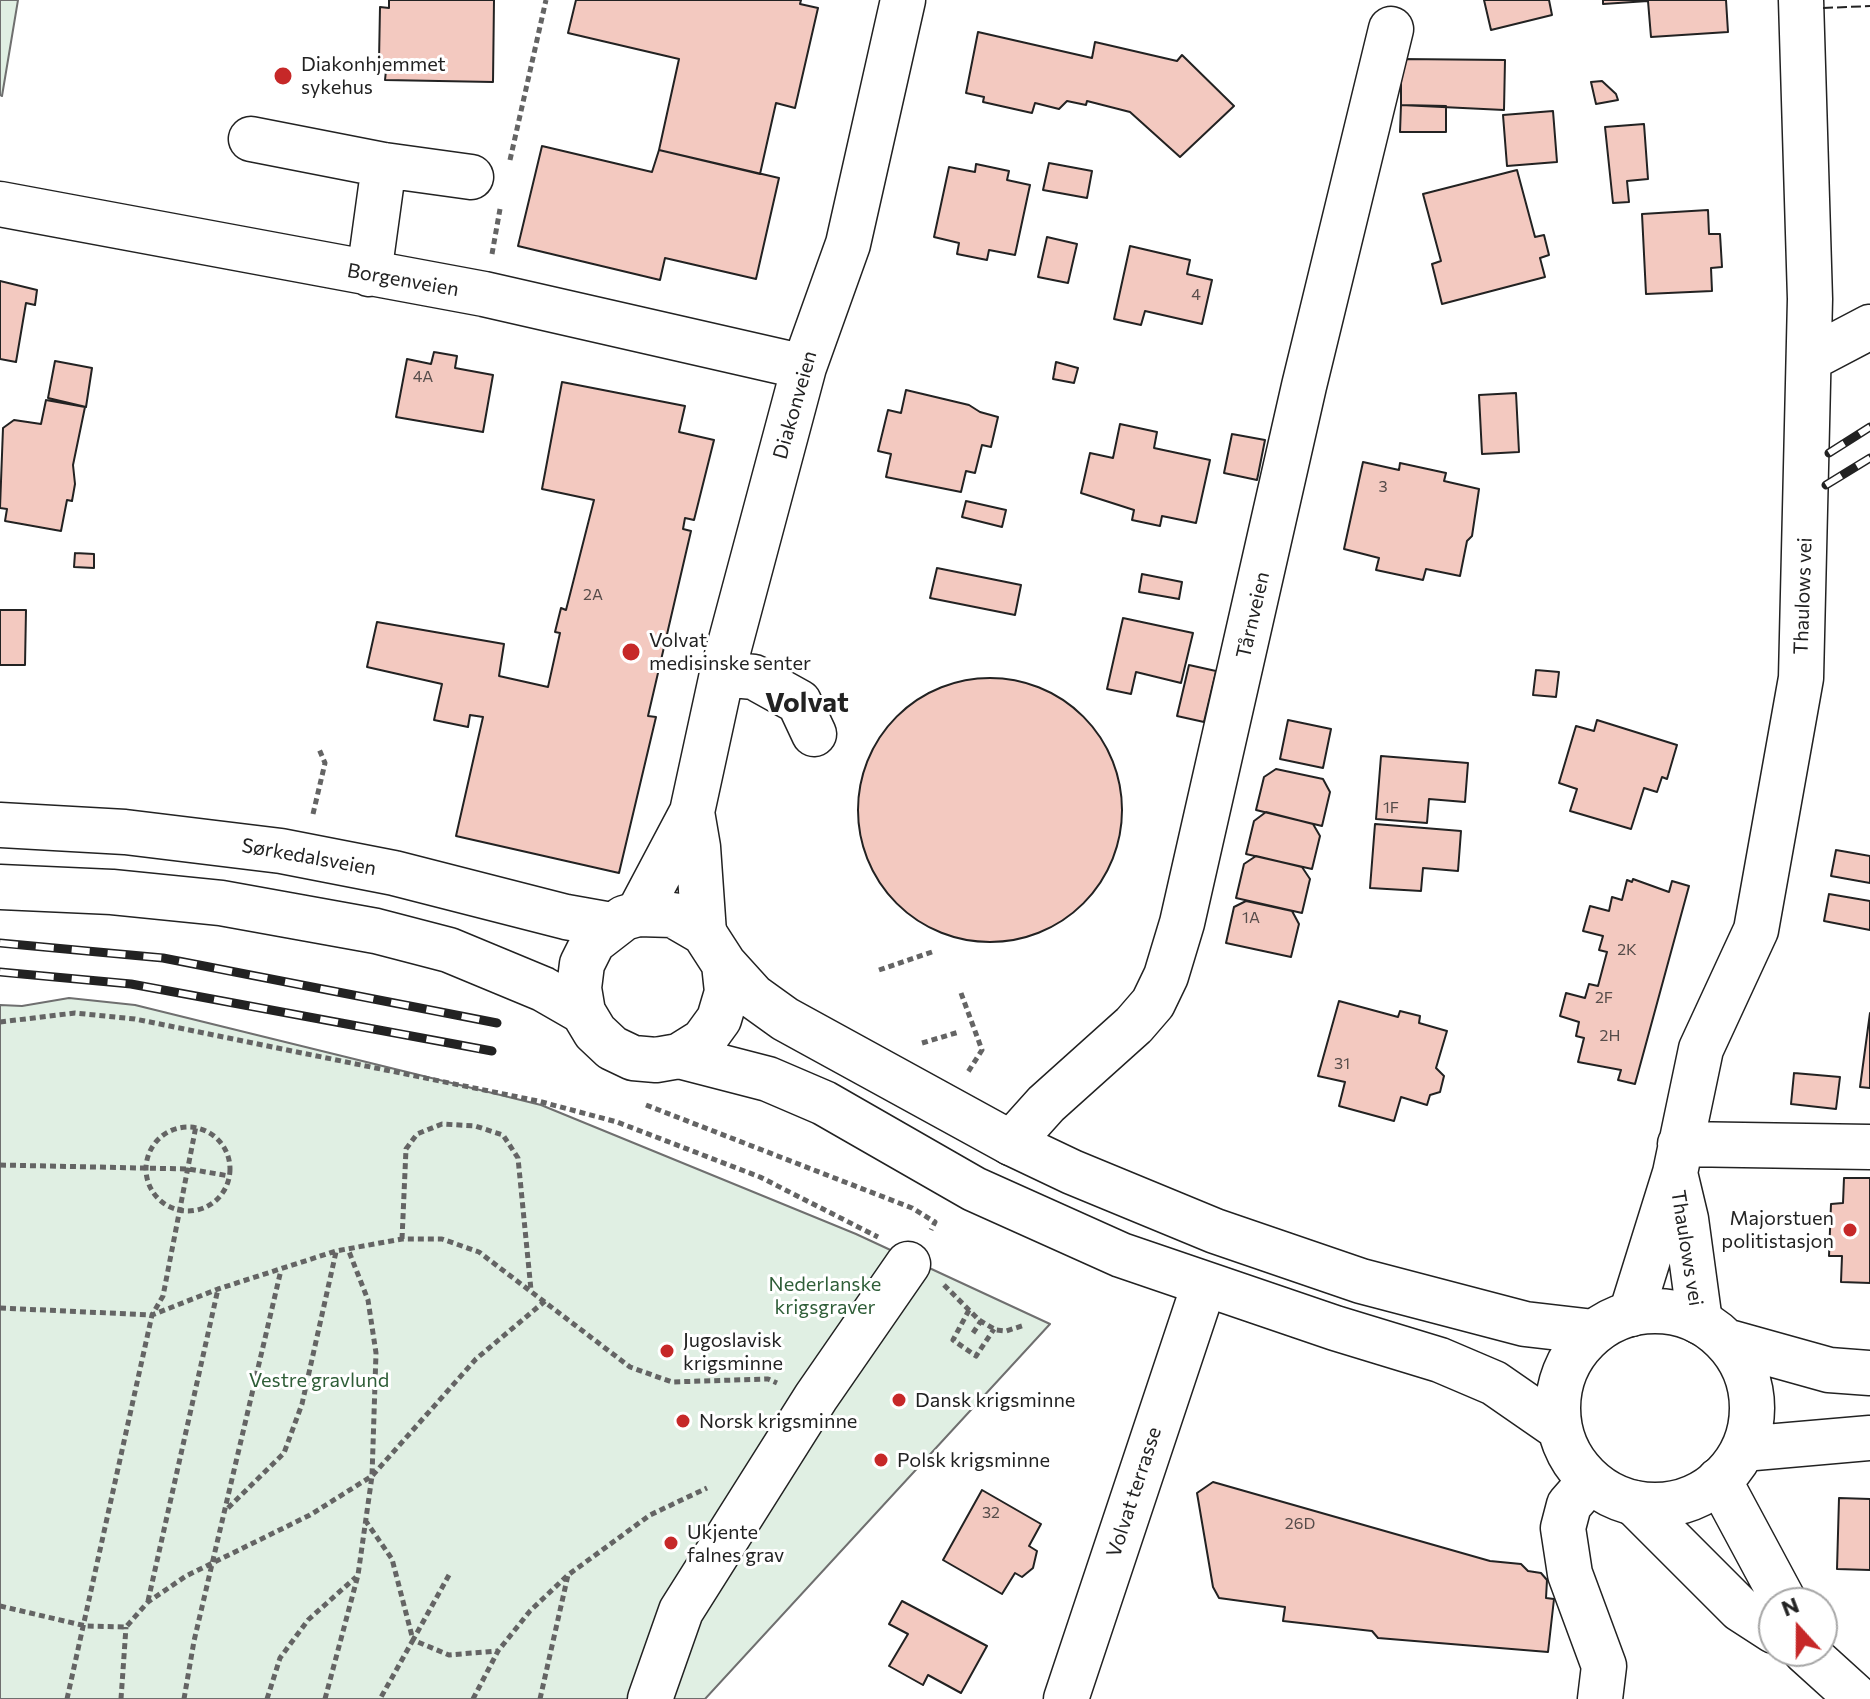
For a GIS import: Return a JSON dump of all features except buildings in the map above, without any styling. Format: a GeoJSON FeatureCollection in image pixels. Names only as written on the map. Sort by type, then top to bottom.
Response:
{"type":"FeatureCollection","features":[{"type":"Feature","properties":{"kind":"street","name":"Diakonveien"},"geometry":{"type":"LineString","coordinates":[[624,919],[692,812],[722,674],[804,367],[848,244],[903,0]]}},
{"type":"Feature","properties":{"kind":"street","name":"Thaulows vei"},"geometry":{"type":"LineString","coordinates":[[1612,1323],[1677,1159],[1701,1049],[1756,930],[1801,678],[1809,359],[1801,0]]}},
{"type":"Feature","properties":{"kind":"street","name":"Tårnveien"},"geometry":{"type":"LineString","coordinates":[[1011,1143],[1046,1104],[1134,1025],[1153,1003],[1166,976],[1182,923],[1304,386],[1391,29]]}},
{"type":"Feature","properties":{"kind":"street"},"geometry":{"type":"LineString","coordinates":[[251,139],[494,183]]}},
{"type":"Feature","properties":{"kind":"street"},"geometry":{"type":"LineString","coordinates":[[369,274],[384,165]]}},
{"type":"Feature","properties":{"kind":"street","name":"Borgenveien"},"geometry":{"type":"LineString","coordinates":[[0,204],[484,294],[804,367]]}},
{"type":"Feature","properties":{"kind":"street"},"geometry":{"type":"LineString","coordinates":[[1809,359],[1870,327]]}},
{"type":"Feature","properties":{"kind":"street"},"geometry":{"type":"LineString","coordinates":[[722,674],[754,677],[799,702],[814,734]]}},
{"type":"Feature","properties":{"kind":"street","name":"Diakonveien"},"geometry":{"type":"LineString","coordinates":[[692,812],[714,948]]}},
{"type":"Feature","properties":{"kind":"street","name":"Sørkedalsveien"},"geometry":{"type":"LineString","coordinates":[[0,825],[125,832],[281,851],[624,919]]}},
{"type":"Feature","properties":{"kind":"street"},"geometry":{"type":"LineString","coordinates":[[0,887],[112,892],[221,903],[376,931],[463,955],[543,989],[583,1012]]}},
{"type":"Feature","properties":{"kind":"street"},"geometry":{"type":"LineString","coordinates":[[714,948],[727,992],[719,1019],[703,1041],[679,1056],[656,1060],[633,1058],[612,1048],[595,1032],[583,1012],[579,988],[582,964],[593,942],[624,919],[673,915],[714,948],[753,996],[785,1019],[1011,1143],[1215,1231],[1361,1281],[1525,1324],[1612,1323],[1654,1311],[1829,1370],[1870,1373]]}},
{"type":"Feature","properties":{"kind":"street"},"geometry":{"type":"LineString","coordinates":[[679,1056],[768,1079],[824,1103],[974,1189],[1121,1255],[1204,1285],[1440,1360],[1494,1383],[1525,1401],[1559,1428]]}},
{"type":"Feature","properties":{"kind":"street"},"geometry":{"type":"LineString","coordinates":[[1677,1159],[1870,1147]]}},
{"type":"Feature","properties":{"kind":"street","name":"Thaulows vei"},"geometry":{"type":"LineString","coordinates":[[1677,1159],[1686,1219],[1712,1332]]}},
{"type":"Feature","properties":{"kind":"street"},"geometry":{"type":"LineString","coordinates":[[650,1699],[681,1611],[816,1397],[910,1260]]}},
{"type":"Feature","properties":{"kind":"street","name":"Volvat terrasse"},"geometry":{"type":"LineString","coordinates":[[1066,1699],[1204,1285]]}},
{"type":"Feature","properties":{"kind":"street"},"geometry":{"type":"LineString","coordinates":[[1612,1323],[1570,1359],[1559,1392],[1559,1428],[1570,1457],[1590,1481],[1610,1495],[1634,1503],[1664,1504],[1694,1497],[1731,1465],[1751,1421],[1750,1392],[1742,1365],[1712,1332]]}},
{"type":"Feature","properties":{"kind":"street"},"geometry":{"type":"LineString","coordinates":[[1731,1465],[1870,1438]]}},
{"type":"Feature","properties":{"kind":"street"},"geometry":{"type":"LineString","coordinates":[[1731,1465],[1779,1587]]}},
{"type":"Feature","properties":{"kind":"street"},"geometry":{"type":"LineString","coordinates":[[1590,1481],[1569,1505],[1563,1528],[1570,1574],[1604,1666],[1600,1699]]}},
{"type":"Feature","properties":{"kind":"street"},"geometry":{"type":"LineString","coordinates":[[1634,1503],[1740,1609],[1758,1621]]}},
{"type":"Feature","properties":{"kind":"street"},"geometry":{"type":"LineString","coordinates":[[1825,1667],[1858,1699]]}},
{"type":"Feature","properties":{"kind":"path"},"geometry":{"type":"LineString","coordinates":[[484,294],[494,183],[546,0]]}},
{"type":"Feature","properties":{"kind":"path"},"geometry":{"type":"LineString","coordinates":[[310,824],[325,763],[319,749]]}},
{"type":"Feature","properties":{"kind":"path"},"geometry":{"type":"LineString","coordinates":[[879,970],[932,952]]}},
{"type":"Feature","properties":{"kind":"path"},"geometry":{"type":"LineString","coordinates":[[961,993],[982,1050],[965,1078]]}},
{"type":"Feature","properties":{"kind":"path"},"geometry":{"type":"LineString","coordinates":[[0,1022],[75,1013],[110,1016],[538,1101],[617,1122],[760,1177],[910,1260],[981,1321],[994,1328],[1006,1331],[1025,1325]]}},
{"type":"Feature","properties":{"kind":"path"},"geometry":{"type":"LineString","coordinates":[[927,1042],[959,1032]]}},
{"type":"Feature","properties":{"kind":"path"},"geometry":{"type":"LineString","coordinates":[[636,1101],[912,1208],[935,1222]]}},
{"type":"Feature","properties":{"kind":"path"},"geometry":{"type":"LineString","coordinates":[[402,1239],[406,1149],[417,1134],[442,1124],[475,1126],[503,1135],[518,1158],[531,1290]]}},
{"type":"Feature","properties":{"kind":"path"},"geometry":{"type":"LineString","coordinates":[[67,1699],[86,1626],[152,1315],[163,1296],[196,1126]]}},
{"type":"Feature","properties":{"kind":"path"},"geometry":{"type":"LineString","coordinates":[[196,1126],[207,1130],[225,1149],[230,1163],[229,1176],[224,1191],[214,1201],[202,1208],[178,1209],[154,1193],[146,1168],[150,1152],[162,1136],[175,1129],[196,1126]]}},
{"type":"Feature","properties":{"kind":"path"},"geometry":{"type":"LineString","coordinates":[[0,1165],[189,1169],[229,1176]]}},
{"type":"Feature","properties":{"kind":"path"},"geometry":{"type":"LineString","coordinates":[[0,1308],[152,1315],[218,1289],[336,1251],[402,1239],[442,1239],[479,1252],[630,1367],[672,1382],[768,1379],[816,1397]]}},
{"type":"Feature","properties":{"kind":"path"},"geometry":{"type":"LineString","coordinates":[[325,1699],[358,1575],[372,1476],[376,1353],[368,1300],[348,1249]]}},
{"type":"Feature","properties":{"kind":"path"},"geometry":{"type":"LineString","coordinates":[[226,1510],[284,1453],[302,1404],[336,1251]]}},
{"type":"Feature","properties":{"kind":"path"},"geometry":{"type":"LineString","coordinates":[[184,1699],[194,1641],[281,1270]]}},
{"type":"Feature","properties":{"kind":"path"},"geometry":{"type":"LineString","coordinates":[[148,1602],[218,1289]]}},
{"type":"Feature","properties":{"kind":"path"},"geometry":{"type":"LineString","coordinates":[[121,1699],[126,1627],[148,1602],[215,1561],[310,1515],[372,1476],[476,1359],[545,1301]]}},
{"type":"Feature","properties":{"kind":"path"},"geometry":{"type":"LineString","coordinates":[[969,1310],[953,1340],[976,1356],[994,1328]]}},
{"type":"Feature","properties":{"kind":"path"},"geometry":{"type":"LineString","coordinates":[[973,1333],[981,1321]]}},
{"type":"Feature","properties":{"kind":"path"},"geometry":{"type":"LineString","coordinates":[[473,1699],[498,1651],[530,1611],[568,1575],[650,1515],[716,1483]]}},
{"type":"Feature","properties":{"kind":"path"},"geometry":{"type":"LineString","coordinates":[[365,1520],[392,1559],[413,1640]]}},
{"type":"Feature","properties":{"kind":"path"},"geometry":{"type":"LineString","coordinates":[[267,1699],[280,1658],[308,1620],[358,1575]]}},
{"type":"Feature","properties":{"kind":"path"},"geometry":{"type":"LineString","coordinates":[[380,1699],[449,1575]]}},
{"type":"Feature","properties":{"kind":"path"},"geometry":{"type":"LineString","coordinates":[[540,1699],[568,1575]]}},
{"type":"Feature","properties":{"kind":"path"},"geometry":{"type":"LineString","coordinates":[[0,1606],[86,1626],[126,1627]]}},
{"type":"Feature","properties":{"kind":"path"},"geometry":{"type":"LineString","coordinates":[[413,1640],[449,1655],[498,1651]]}},
{"type":"Feature","properties":{"kind":"green space"},"geometry":{"type":"Polygon","coordinates":[[[0,0],[18,0],[2,96],[0,95],[0,0]]]}},
{"type":"Feature","properties":{"kind":"green space","name":"Vestre gravlund"},"geometry":{"type":"Polygon","coordinates":[[[69,998],[135,1005],[541,1105],[856,1234],[1050,1324],[705,1699],[0,1699],[0,1005],[22,1006],[69,998]]]}},
{"type":"Feature","properties":{"kind":"railway"},"geometry":{"type":"LineString","coordinates":[[1829,453],[1870,427]]}},
{"type":"Feature","properties":{"kind":"railway"},"geometry":{"type":"LineString","coordinates":[[1826,485],[1870,458]]}},
{"type":"Feature","properties":{"kind":"railway"},"geometry":{"type":"LineString","coordinates":[[0,943],[163,958],[497,1023]]}},
{"type":"Feature","properties":{"kind":"railway"},"geometry":{"type":"LineString","coordinates":[[0,972],[131,984],[492,1051]]}},
{"type":"Feature","properties":{"kind":"fence"},"geometry":{"type":"LineString","coordinates":[[1823,8],[1870,6]]}},
{"type":"Feature","properties":{"kind":"place","name":"Diakonhjemmet sykehus"},"geometry":{"type":"Point","coordinates":[283,76]}},
{"type":"Feature","properties":{"kind":"place","name":"Volvat medisinske senter"},"geometry":{"type":"Point","coordinates":[631,652]}},
{"type":"Feature","properties":{"kind":"place","name":"Majorstuen politistasjon"},"geometry":{"type":"Point","coordinates":[1850,1230]}},
{"type":"Feature","properties":{"kind":"place","name":"Jugoslavisk krigsminne"},"geometry":{"type":"Point","coordinates":[667,1351]}},
{"type":"Feature","properties":{"kind":"place","name":"Dansk krigsminne"},"geometry":{"type":"Point","coordinates":[899,1400]}},
{"type":"Feature","properties":{"kind":"place","name":"Norsk krigsminne"},"geometry":{"type":"Point","coordinates":[683,1421]}},
{"type":"Feature","properties":{"kind":"place","name":"Polsk krigsminne"},"geometry":{"type":"Point","coordinates":[881,1460]}},
{"type":"Feature","properties":{"kind":"place","name":"Ukjente falnes grav"},"geometry":{"type":"Point","coordinates":[671,1543]}},
{"type":"Feature","properties":{"kind":"district","name":"Volvat"},"geometry":{"type":"Point","coordinates":[807,703]}},
{"type":"Feature","properties":{"kind":"park label","name":"Nederlanske krigsgraver"},"geometry":{"type":"Point","coordinates":[825,1296]}}]}
